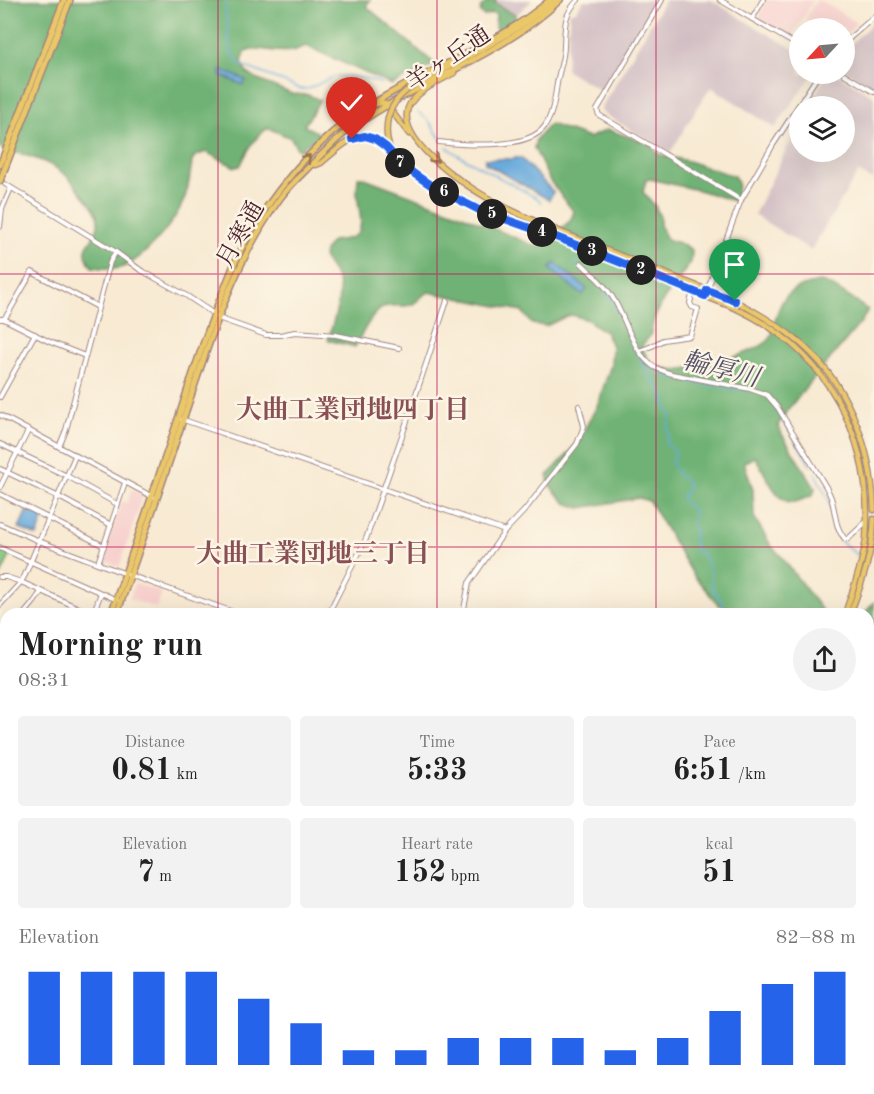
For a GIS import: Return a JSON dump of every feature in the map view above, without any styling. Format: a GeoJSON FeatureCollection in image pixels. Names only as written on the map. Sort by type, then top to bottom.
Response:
{"type":"FeatureCollection","features":[{"type":"Feature","properties":{"kind":"highway"},"geometry":{"type":"LineString","coordinates":[[0,165],[64,0]]}},
{"type":"Feature","properties":{"kind":"highway"},"geometry":{"type":"LineString","coordinates":[[3,183],[70,0]]}},
{"type":"Feature","properties":{"kind":"highway","name":"月寒通"},"geometry":{"type":"LineString","coordinates":[[114,608],[216,316],[245,242],[271,201],[318,147],[372,104],[505,33],[534,14],[550,0]]}},
{"type":"Feature","properties":{"kind":"highway","name":"月寒通"},"geometry":{"type":"LineString","coordinates":[[216,316],[240,266],[281,196],[339,138],[387,105],[508,39],[560,0]]}},
{"type":"Feature","properties":{"kind":"highway","name":"月寒通"},"geometry":{"type":"LineString","coordinates":[[117,608],[118,601]]}},
{"type":"Feature","properties":{"kind":"main road","name":"羊ヶ丘通"},"geometry":{"type":"LineString","coordinates":[[395,158],[387,135],[387,118],[396,100],[405,91],[505,37],[555,0]]}},
{"type":"Feature","properties":{"kind":"main road","name":"羊ヶ丘通"},"geometry":{"type":"LineString","coordinates":[[416,140],[408,127],[406,116],[408,106],[414,98],[508,39]]}},
{"type":"Feature","properties":{"kind":"main road","name":"羊ヶ丘通"},"geometry":{"type":"LineString","coordinates":[[372,104],[387,105],[428,153],[454,176],[497,203],[524,217],[735,301],[761,314],[795,338],[828,373],[847,404],[864,444],[871,476],[874,510]]}},
{"type":"Feature","properties":{"kind":"main road"},"geometry":{"type":"LineString","coordinates":[[312,164],[321,163],[345,142],[359,136],[370,137],[380,142],[405,167],[432,186],[479,210],[556,237],[705,296],[748,314],[786,338],[805,355],[825,379],[849,418],[858,443],[866,478],[868,524],[866,541],[847,608]]}},
{"type":"Feature","properties":{"kind":"main road"},"geometry":{"type":"LineString","coordinates":[[852,608],[868,561],[874,519]]}},
{"type":"Feature","properties":{"kind":"street"},"geometry":{"type":"LineString","coordinates":[[439,142],[463,145],[494,144],[513,142],[539,133],[552,111],[564,49],[568,12],[578,0]]}},
{"type":"Feature","properties":{"kind":"street"},"geometry":{"type":"LineString","coordinates":[[662,0],[597,110],[599,115],[741,200]]}},
{"type":"Feature","properties":{"kind":"street"},"geometry":{"type":"LineString","coordinates":[[720,0],[789,41]]}},
{"type":"Feature","properties":{"kind":"street"},"geometry":{"type":"LineString","coordinates":[[752,19],[763,0]]}},
{"type":"Feature","properties":{"kind":"street"},"geometry":{"type":"LineString","coordinates":[[855,32],[874,17]]}},
{"type":"Feature","properties":{"kind":"street"},"geometry":{"type":"LineString","coordinates":[[855,81],[874,92]]}},
{"type":"Feature","properties":{"kind":"street"},"geometry":{"type":"LineString","coordinates":[[705,296],[741,200],[813,84]]}},
{"type":"Feature","properties":{"kind":"street"},"geometry":{"type":"LineString","coordinates":[[3,183],[216,316],[266,334],[280,335],[295,332],[336,335],[399,348]]}},
{"type":"Feature","properties":{"kind":"street"},"geometry":{"type":"LineString","coordinates":[[0,227],[2,209],[11,188]]}},
{"type":"Feature","properties":{"kind":"street"},"geometry":{"type":"LineString","coordinates":[[59,447],[66,430],[110,262],[116,252]]}},
{"type":"Feature","properties":{"kind":"street"},"geometry":{"type":"LineString","coordinates":[[581,263],[601,282],[614,299],[639,351],[648,363],[666,372],[750,389],[767,395],[778,408],[826,486],[832,499],[835,521],[845,539],[868,524],[874,526]]}},
{"type":"Feature","properties":{"kind":"street"},"geometry":{"type":"LineString","coordinates":[[85,356],[2,319],[9,312],[32,272],[98,307]]}},
{"type":"Feature","properties":{"kind":"street"},"geometry":{"type":"LineString","coordinates":[[639,351],[663,340],[690,336],[698,309],[692,307],[690,303],[693,291]]}},
{"type":"Feature","properties":{"kind":"street"},"geometry":{"type":"LineString","coordinates":[[331,608],[366,538],[447,302]]}},
{"type":"Feature","properties":{"kind":"street"},"geometry":{"type":"LineString","coordinates":[[0,397],[34,334]]}},
{"type":"Feature","properties":{"kind":"street"},"geometry":{"type":"LineString","coordinates":[[464,608],[469,583],[505,531],[524,511],[577,444],[584,426],[579,406]]}},
{"type":"Feature","properties":{"kind":"street"},"geometry":{"type":"LineString","coordinates":[[0,415],[154,497]]}},
{"type":"Feature","properties":{"kind":"street"},"geometry":{"type":"LineString","coordinates":[[181,419],[505,531]]}},
{"type":"Feature","properties":{"kind":"street"},"geometry":{"type":"LineString","coordinates":[[0,487],[28,431]]}},
{"type":"Feature","properties":{"kind":"street"},"geometry":{"type":"LineString","coordinates":[[0,444],[67,476],[117,504]]}},
{"type":"Feature","properties":{"kind":"street"},"geometry":{"type":"LineString","coordinates":[[0,605],[21,582],[75,456]]}},
{"type":"Feature","properties":{"kind":"street"},"geometry":{"type":"LineString","coordinates":[[0,469],[111,525]]}},
{"type":"Feature","properties":{"kind":"street"},"geometry":{"type":"LineString","coordinates":[[98,563],[125,483]]}},
{"type":"Feature","properties":{"kind":"street"},"geometry":{"type":"LineString","coordinates":[[0,494],[104,546]]}},
{"type":"Feature","properties":{"kind":"street"},"geometry":{"type":"LineString","coordinates":[[0,524],[39,541],[222,608]]}},
{"type":"Feature","properties":{"kind":"street"},"geometry":{"type":"LineString","coordinates":[[0,548],[118,601]]}},
{"type":"Feature","properties":{"kind":"street"},"geometry":{"type":"LineString","coordinates":[[0,577],[21,582],[79,608]]}},
{"type":"Feature","properties":{"kind":"street"},"geometry":{"type":"LineString","coordinates":[[29,608],[41,592]]}},
{"type":"Feature","properties":{"kind":"street"},"geometry":{"type":"LineString","coordinates":[[95,608],[101,593]]}},
{"type":"Feature","properties":{"kind":"shaded area"},"geometry":{"type":"Polygon","coordinates":[[[495,0],[532,0],[513,18],[491,4],[495,0]]]}},
{"type":"Feature","properties":{"kind":"shaded area"},"geometry":{"type":"Polygon","coordinates":[[[584,0],[657,0],[602,91],[566,70],[570,12],[575,12],[584,0]]]}},
{"type":"Feature","properties":{"kind":"shaded area"},"geometry":{"type":"Polygon","coordinates":[[[665,0],[711,0],[789,46],[789,84],[806,84],[798,96],[789,96],[789,108],[775,128],[711,87],[670,153],[603,113],[601,108],[665,0]]]}},
{"type":"Feature","properties":{"kind":"shaded area"},"geometry":{"type":"Polygon","coordinates":[[[767,0],[813,0],[803,18],[789,18],[789,38],[760,20],[759,14],[767,0]]]}},
{"type":"Feature","properties":{"kind":"shaded area"},"geometry":{"type":"Polygon","coordinates":[[[816,0],[820,0],[849,18],[806,18],[816,0]]]}},
{"type":"Feature","properties":{"kind":"shaded area"},"geometry":{"type":"Polygon","coordinates":[[[874,21],[874,88],[855,77],[855,40],[874,21]]]}},
{"type":"Feature","properties":{"kind":"shaded area"},"geometry":{"type":"Polygon","coordinates":[[[821,84],[853,84],[874,96],[874,181],[858,172],[811,250],[754,215],[789,144],[789,162],[855,162],[855,96],[814,96],[821,84]]]}},
{"type":"Feature","properties":{"kind":"shaded area"},"geometry":{"type":"Polygon","coordinates":[[[132,489],[143,495],[119,567],[102,559],[122,501],[127,503],[132,489]]]}},
{"type":"Feature","properties":{"kind":"shaded area"},"geometry":{"type":"Polygon","coordinates":[[[136,584],[162,592],[156,608],[129,599],[136,584]]]}},
{"type":"Feature","properties":{"kind":"green space"},"geometry":{"type":"Polygon","coordinates":[[[0,0],[370,0],[366,6],[435,64],[392,85],[306,46],[283,52],[257,49],[245,52],[242,62],[246,72],[258,80],[292,94],[309,95],[320,100],[304,126],[319,133],[319,138],[298,150],[291,138],[268,128],[255,140],[240,166],[235,167],[206,152],[195,156],[192,161],[188,187],[179,211],[148,250],[120,268],[92,267],[86,249],[94,237],[98,221],[89,202],[69,178],[54,167],[0,148],[0,0]]]}},
{"type":"Feature","properties":{"kind":"green space"},"geometry":{"type":"Polygon","coordinates":[[[490,0],[496,0],[495,3],[516,16],[507,27],[498,31],[495,27],[496,15],[493,13],[484,16],[480,13],[481,7],[490,0]]]}},
{"type":"Feature","properties":{"kind":"green space"},"geometry":{"type":"Polygon","coordinates":[[[550,124],[589,138],[609,130],[649,144],[660,155],[688,161],[734,176],[738,183],[734,201],[702,191],[646,180],[643,192],[655,206],[667,239],[692,250],[691,262],[664,299],[654,319],[650,336],[642,347],[654,364],[668,369],[690,368],[750,351],[771,338],[779,308],[790,292],[814,283],[821,282],[832,286],[868,310],[861,322],[789,408],[778,425],[815,488],[813,495],[788,502],[777,493],[755,457],[744,462],[753,490],[754,517],[771,546],[820,608],[727,608],[719,605],[694,576],[649,501],[639,498],[580,508],[566,503],[555,492],[548,483],[548,475],[571,451],[582,434],[597,406],[611,365],[612,346],[606,333],[588,320],[572,315],[546,326],[532,324],[522,311],[429,292],[413,304],[382,308],[368,324],[355,347],[328,340],[336,311],[339,288],[335,276],[323,257],[332,241],[350,238],[359,231],[361,221],[357,192],[358,177],[460,214],[537,247],[570,221],[574,212],[550,181],[534,148],[536,139],[550,124]]]}},
{"type":"Feature","properties":{"kind":"green space"},"geometry":{"type":"Polygon","coordinates":[[[0,548],[11,553],[0,577],[0,548]]]}},
{"type":"Feature","properties":{"kind":"water"},"geometry":{"type":"Polygon","coordinates":[[[222,70],[246,80],[243,85],[220,75],[222,70]]]}},
{"type":"Feature","properties":{"kind":"water"},"geometry":{"type":"Polygon","coordinates":[[[521,158],[553,192],[549,200],[485,163],[485,159],[521,158]]]}},
{"type":"Feature","properties":{"kind":"water"},"geometry":{"type":"Polygon","coordinates":[[[555,263],[587,289],[582,295],[550,269],[555,263]]]}},
{"type":"Feature","properties":{"kind":"water"},"geometry":{"type":"Polygon","coordinates":[[[27,510],[44,518],[37,536],[19,528],[27,510]]]}},
{"type":"Feature","properties":{"kind":"waterway","name":"輪厚川"},"geometry":{"type":"LineString","coordinates":[[225,0],[229,44],[235,60],[241,65],[300,89],[308,89],[338,76],[381,83]]}},
{"type":"Feature","properties":{"kind":"waterway","name":"輪厚川"},"geometry":{"type":"LineString","coordinates":[[418,112],[429,121],[440,138]]}},
{"type":"Feature","properties":{"kind":"waterway","name":"輪厚川"},"geometry":{"type":"LineString","coordinates":[[447,147],[541,202]]}},
{"type":"Feature","properties":{"kind":"waterway","name":"輪厚川"},"geometry":{"type":"LineString","coordinates":[[575,262],[613,302],[627,333]]}},
{"type":"Feature","properties":{"kind":"waterway","name":"輪厚川"},"geometry":{"type":"LineString","coordinates":[[629,337],[635,350],[644,361],[660,373],[699,384],[751,391]]}},
{"type":"Feature","properties":{"kind":"waterway"},"geometry":{"type":"LineString","coordinates":[[642,360],[642,365],[663,395],[666,407],[671,414],[666,444],[676,452],[672,459],[674,469],[687,481],[688,490],[682,496],[682,500],[694,511],[693,542],[711,570],[712,588],[720,598],[724,608]]}},
{"type":"Feature","properties":{"kind":"waterway","name":"輪厚川"},"geometry":{"type":"LineString","coordinates":[[774,406],[811,466]]}},
{"type":"Feature","properties":{"kind":"waterway","name":"輪厚川"},"geometry":{"type":"LineString","coordinates":[[815,473],[829,501],[835,532],[842,542],[858,556]]}},
{"type":"Feature","properties":{"kind":"district","name":"大曲工業団地四丁目"},"geometry":{"type":"Point","coordinates":[353,409]}},
{"type":"Feature","properties":{"kind":"district","name":"大曲工業団地三丁目"},"geometry":{"type":"Point","coordinates":[313,553]}},
{"type":"Feature","properties":{"kind":"route"},"geometry":{"type":"LineString","coordinates":[[352,139],[365,136],[375,139],[386,147],[400,163],[432,186],[479,210],[556,237],[705,296],[707,290],[735,301]]}}]}
